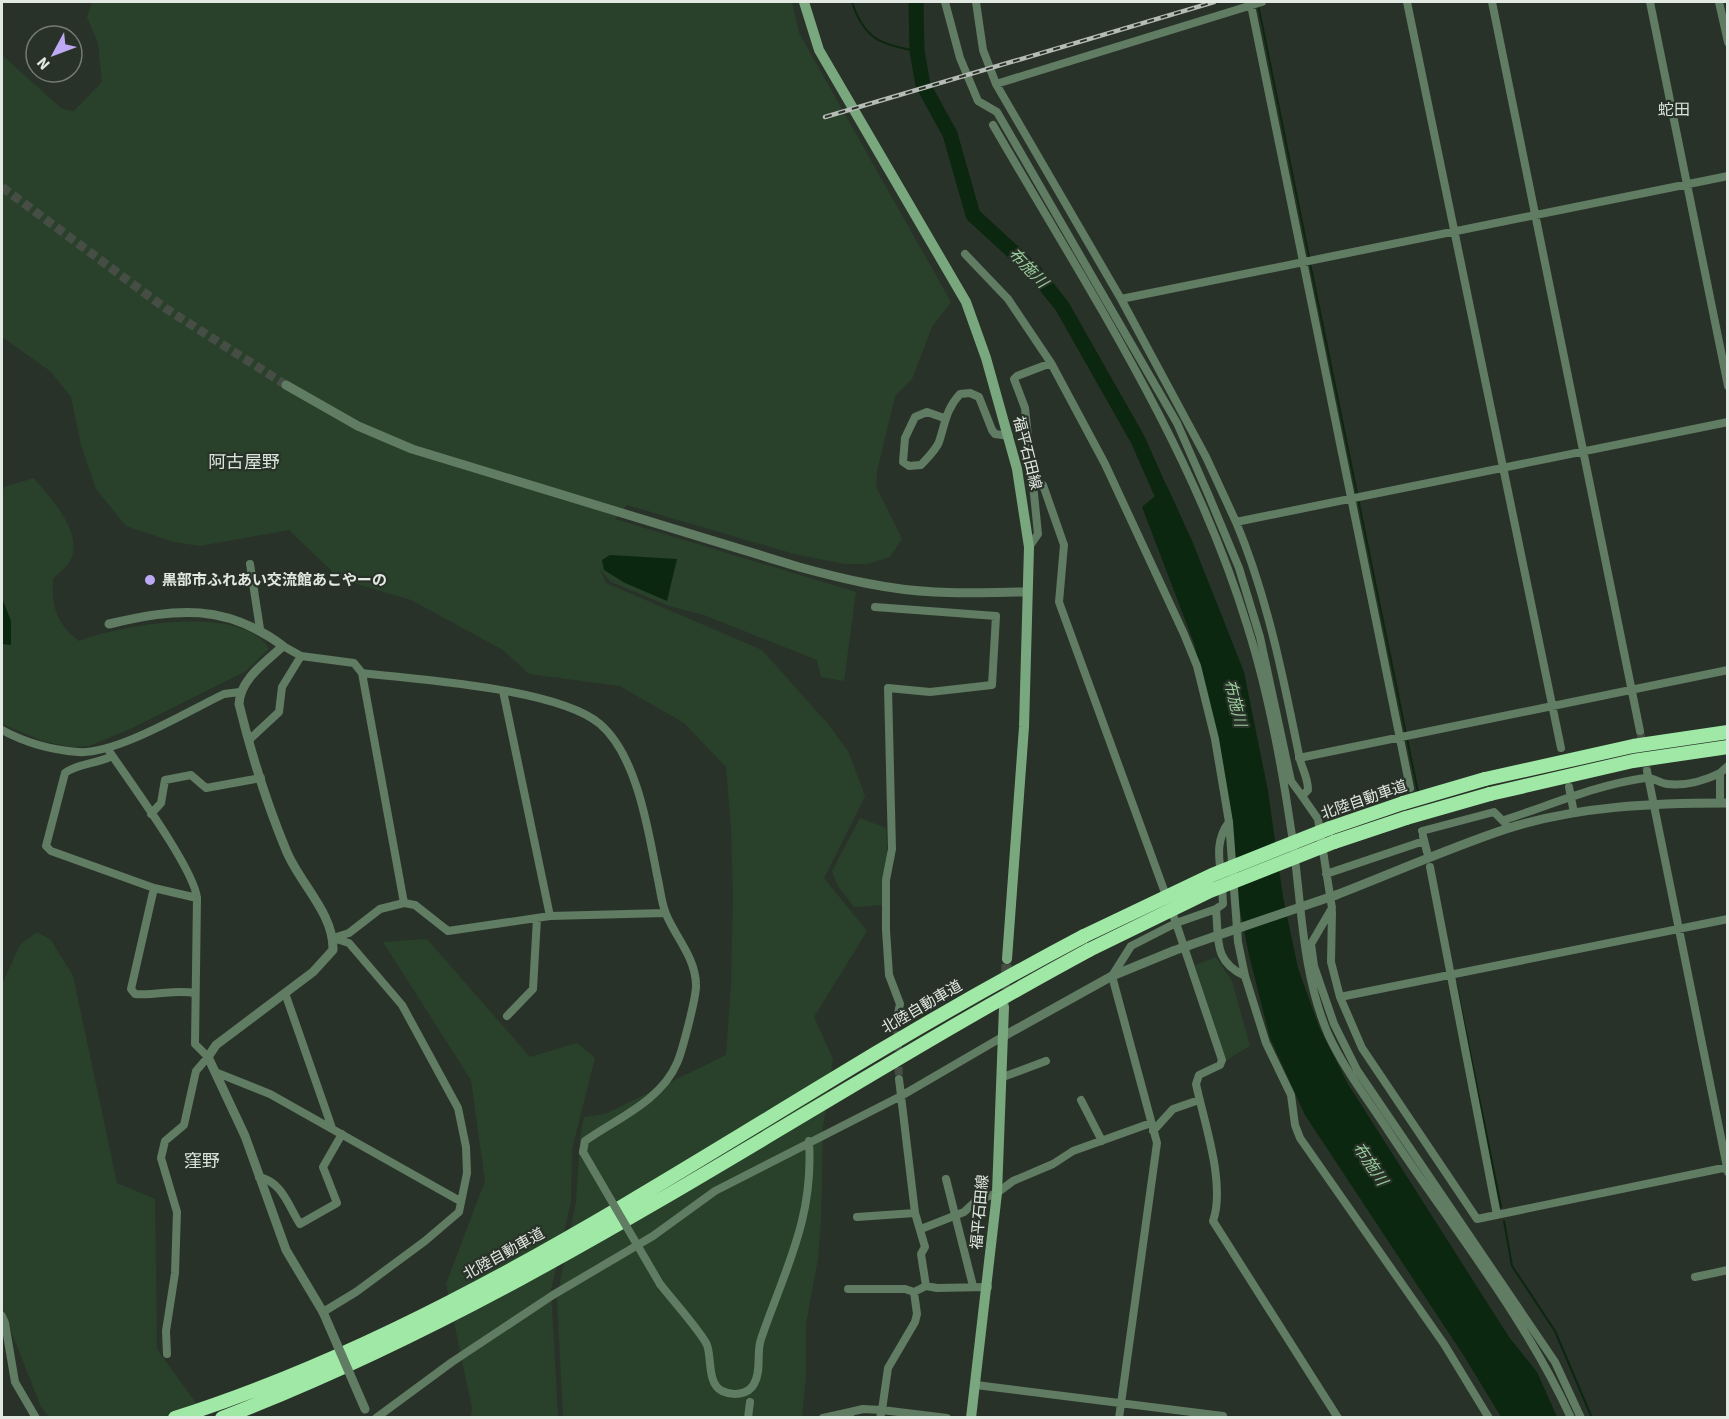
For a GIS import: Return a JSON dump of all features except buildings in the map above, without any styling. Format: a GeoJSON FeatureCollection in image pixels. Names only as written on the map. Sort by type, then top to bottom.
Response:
{"type":"FeatureCollection","features":[{"type":"Feature","properties":{"kind":"highway","name":"北陸自動車道"},"geometry":{"type":"LineString","coordinates":[[222,1418],[342,1370],[506,1288],[650,1207],[963,1019],[1089,950],[1332,835],[1403,803],[1485,779],[1633,746],[1728,732]]}},
{"type":"Feature","properties":{"kind":"highway","name":"北陸自動車道"},"geometry":{"type":"LineString","coordinates":[[175,1418],[257,1389],[336,1356],[466,1294],[591,1224],[954,1006],[1084,936],[1212,875],[1332,835],[1406,818],[1490,794],[1633,761],[1728,747]]}},
{"type":"Feature","properties":{"kind":"main road","name":"福平石田線"},"geometry":{"type":"LineString","coordinates":[[804,2],[819,50],[966,302],[986,358],[1024,504],[1029,547],[1024,727],[1007,959]]}},
{"type":"Feature","properties":{"kind":"main road","name":"福平石田線"},"geometry":{"type":"LineString","coordinates":[[971,1418],[988,1287],[997,1193],[1004,1007]]}},
{"type":"Feature","properties":{"kind":"street"},"geometry":{"type":"LineString","coordinates":[[945,2],[960,58],[978,101],[997,112],[1177,423],[1239,568],[1260,637],[1291,781],[1318,819],[1332,908],[1331,962],[1340,997],[1362,1048],[1477,1219],[1727,1169],[1648,774]]}},
{"type":"Feature","properties":{"kind":"street"},"geometry":{"type":"LineString","coordinates":[[976,2],[983,50],[996,84],[1121,298],[1201,447],[1250,556],[1278,659],[1299,758],[1308,779],[1308,790],[1302,796]]}},
{"type":"Feature","properties":{"kind":"street"},"geometry":{"type":"LineString","coordinates":[[996,84],[1262,2]]}},
{"type":"Feature","properties":{"kind":"street"},"geometry":{"type":"LineString","coordinates":[[1407,2],[1561,748]]}},
{"type":"Feature","properties":{"kind":"street"},"geometry":{"type":"LineString","coordinates":[[1492,2],[1533,214],[1641,731]]}},
{"type":"Feature","properties":{"kind":"street"},"geometry":{"type":"LineString","coordinates":[[1650,2],[1728,386]]}},
{"type":"Feature","properties":{"kind":"street"},"geometry":{"type":"LineString","coordinates":[[1719,2],[1728,42]]}},
{"type":"Feature","properties":{"kind":"street"},"geometry":{"type":"LineString","coordinates":[[1251,5],[1398,738],[1410,788]]}},
{"type":"Feature","properties":{"kind":"street"},"geometry":{"type":"LineString","coordinates":[[993,125],[1165,426],[1198,493],[1228,571],[1247,624],[1276,744],[1292,829],[1305,956],[1328,1034],[1393,1138],[1517,1319],[1551,1376],[1570,1418]]}},
{"type":"Feature","properties":{"kind":"street"},"geometry":{"type":"LineString","coordinates":[[1121,298],[1728,176]]}},
{"type":"Feature","properties":{"kind":"street"},"geometry":{"type":"LineString","coordinates":[[965,254],[1008,299],[1034,334],[1051,363],[1105,464],[1197,666],[1215,739],[1229,822],[1238,942],[1245,976],[1266,1043],[1291,1095],[1295,1125],[1300,1138],[1444,1344],[1489,1418]]}},
{"type":"Feature","properties":{"kind":"street"},"geometry":{"type":"LineString","coordinates":[[1029,547],[1038,534],[1025,408],[1014,379],[1051,363]]}},
{"type":"Feature","properties":{"kind":"street"},"geometry":{"type":"LineString","coordinates":[[286,385],[358,426],[412,448],[799,567],[840,578],[899,589],[935,592],[1027,592]]}},
{"type":"Feature","properties":{"kind":"street"},"geometry":{"type":"LineString","coordinates":[[944,418],[927,412],[915,417],[905,438],[903,462],[909,466],[921,465],[929,456],[938,444],[944,418],[960,394],[970,393],[979,397],[996,434],[1008,436]]}},
{"type":"Feature","properties":{"kind":"street"},"geometry":{"type":"LineString","coordinates":[[1236,522],[1728,422]]}},
{"type":"Feature","properties":{"kind":"street"},"geometry":{"type":"LineString","coordinates":[[1033,484],[1036,481],[1043,485],[1064,545],[1059,602],[1176,923],[1222,1060],[1220,1065],[1199,1075],[1196,1084],[1216,1178],[1216,1212],[1213,1221],[1338,1418]]}},
{"type":"Feature","properties":{"kind":"street"},"geometry":{"type":"LineString","coordinates":[[250,564],[260,629]]}},
{"type":"Feature","properties":{"kind":"street"},"geometry":{"type":"LineString","coordinates":[[875,607],[996,616],[992,685],[930,692],[888,688],[892,849],[886,880],[886,930],[889,975],[900,1004],[897,1019]]}},
{"type":"Feature","properties":{"kind":"street"},"geometry":{"type":"LineString","coordinates":[[109,624],[145,615],[190,612],[230,617],[260,629],[301,656],[354,663],[362,673],[404,903]]}},
{"type":"Feature","properties":{"kind":"street"},"geometry":{"type":"LineString","coordinates":[[167,1354],[165,1331],[175,1273],[177,1212],[161,1158],[165,1141],[184,1125],[196,1071],[216,1045],[313,972],[333,950],[333,938],[313,896],[287,853],[239,704],[240,692],[249,678],[283,646]]}},
{"type":"Feature","properties":{"kind":"street"},"geometry":{"type":"LineString","coordinates":[[249,740],[279,712],[282,687],[301,656]]}},
{"type":"Feature","properties":{"kind":"street"},"geometry":{"type":"LineString","coordinates":[[1299,758],[1728,670]]}},
{"type":"Feature","properties":{"kind":"street"},"geometry":{"type":"LineString","coordinates":[[362,673],[503,691],[554,702],[600,724],[616,744],[629,768],[641,803],[665,913],[686,950],[695,972],[697,987],[677,1063],[662,1086],[627,1115],[585,1141],[583,1152],[660,1284],[705,1342],[712,1378],[719,1390],[734,1395],[746,1392],[754,1385],[758,1372],[760,1342],[778,1297],[808,1202],[811,1172],[809,1142]]}},
{"type":"Feature","properties":{"kind":"street"},"geometry":{"type":"LineString","coordinates":[[503,691],[550,916]]}},
{"type":"Feature","properties":{"kind":"street"},"geometry":{"type":"LineString","coordinates":[[2,730],[41,745],[79,753],[107,748],[224,694],[240,692]]}},
{"type":"Feature","properties":{"kind":"street"},"geometry":{"type":"LineString","coordinates":[[107,748],[196,888],[195,1044],[208,1058],[245,1136],[286,1250],[323,1312],[367,1413]]}},
{"type":"Feature","properties":{"kind":"street"},"geometry":{"type":"LineString","coordinates":[[112,756],[102,761],[72,768],[65,773],[46,846],[51,851],[154,888],[197,898]]}},
{"type":"Feature","properties":{"kind":"street"},"geometry":{"type":"LineString","coordinates":[[376,1418],[452,1362],[553,1295],[653,1236],[715,1191],[901,1096],[1112,976],[1173,951],[1336,895],[1589,790],[1648,774],[1666,784],[1704,781],[1728,766]]}},
{"type":"Feature","properties":{"kind":"street"},"geometry":{"type":"LineString","coordinates":[[1506,824],[1653,803],[1724,803],[1720,773]]}},
{"type":"Feature","properties":{"kind":"street"},"geometry":{"type":"LineString","coordinates":[[151,814],[161,803],[165,780],[191,775],[206,788],[261,778]]}},
{"type":"Feature","properties":{"kind":"street"},"geometry":{"type":"LineString","coordinates":[[1569,788],[1574,813]]}},
{"type":"Feature","properties":{"kind":"street"},"geometry":{"type":"LineString","coordinates":[[1427,852],[1421,828],[1494,812],[1506,824]]}},
{"type":"Feature","properties":{"kind":"street"},"geometry":{"type":"LineString","coordinates":[[1119,1418],[1157,1143],[1112,976],[1131,946],[1176,923],[1216,909],[1223,904],[1219,844],[1222,832],[1229,822]]}},
{"type":"Feature","properties":{"kind":"street"},"geometry":{"type":"LineString","coordinates":[[1326,874],[1424,841]]}},
{"type":"Feature","properties":{"kind":"street"},"geometry":{"type":"LineString","coordinates":[[1430,867],[1497,1215]]}},
{"type":"Feature","properties":{"kind":"street"},"geometry":{"type":"LineString","coordinates":[[154,888],[131,989],[135,994],[149,995],[177,990],[195,993]]}},
{"type":"Feature","properties":{"kind":"street"},"geometry":{"type":"LineString","coordinates":[[333,938],[349,933],[380,909],[404,903],[414,905],[448,931],[550,916],[665,913]]}},
{"type":"Feature","properties":{"kind":"street"},"geometry":{"type":"LineString","coordinates":[[1332,908],[1311,944],[1314,966],[1334,1024],[1357,1070],[1555,1362],[1581,1418]]}},
{"type":"Feature","properties":{"kind":"street"},"geometry":{"type":"LineString","coordinates":[[1216,909],[1222,958],[1233,970],[1245,976]]}},
{"type":"Feature","properties":{"kind":"street"},"geometry":{"type":"LineString","coordinates":[[507,1016],[533,989],[537,918]]}},
{"type":"Feature","properties":{"kind":"street"},"geometry":{"type":"LineString","coordinates":[[1340,997],[1728,919]]}},
{"type":"Feature","properties":{"kind":"street"},"geometry":{"type":"LineString","coordinates":[[323,1312],[356,1292],[425,1241],[459,1212],[467,1173],[466,1147],[458,1108],[402,1005],[348,943],[333,938]]}},
{"type":"Feature","properties":{"kind":"street"},"geometry":{"type":"LineString","coordinates":[[285,993],[332,1128]]}},
{"type":"Feature","properties":{"kind":"street"},"geometry":{"type":"LineString","coordinates":[[1003,1077],[1046,1061]]}},
{"type":"Feature","properties":{"kind":"street"},"geometry":{"type":"LineString","coordinates":[[215,1072],[270,1094],[460,1201]]}},
{"type":"Feature","properties":{"kind":"street"},"geometry":{"type":"LineString","coordinates":[[899,1079],[915,1213],[921,1229],[926,1286]]}},
{"type":"Feature","properties":{"kind":"street"},"geometry":{"type":"LineString","coordinates":[[1081,1100],[1102,1141]]}},
{"type":"Feature","properties":{"kind":"street"},"geometry":{"type":"LineString","coordinates":[[921,1229],[956,1215],[976,1201],[997,1193],[1013,1181],[1053,1164],[1073,1150],[1152,1127],[1173,1109],[1199,1100]]}},
{"type":"Feature","properties":{"kind":"street"},"geometry":{"type":"LineString","coordinates":[[259,1177],[270,1179],[280,1188],[300,1224],[337,1203],[323,1167],[342,1134]]}},
{"type":"Feature","properties":{"kind":"street"},"geometry":{"type":"LineString","coordinates":[[946,1179],[973,1286]]}},
{"type":"Feature","properties":{"kind":"street"},"geometry":{"type":"LineString","coordinates":[[857,1218],[915,1213]]}},
{"type":"Feature","properties":{"kind":"street"},"geometry":{"type":"LineString","coordinates":[[1695,1277],[1728,1270]]}},
{"type":"Feature","properties":{"kind":"street"},"geometry":{"type":"LineString","coordinates":[[848,1290],[905,1289],[914,1292],[926,1286],[937,1288],[988,1287]]}},
{"type":"Feature","properties":{"kind":"street"},"geometry":{"type":"LineString","coordinates":[[881,1414],[888,1368],[915,1322],[917,1314],[914,1292]]}},
{"type":"Feature","properties":{"kind":"street"},"geometry":{"type":"LineString","coordinates":[[2,1316],[5,1341],[15,1382],[36,1418]]}},
{"type":"Feature","properties":{"kind":"street"},"geometry":{"type":"LineString","coordinates":[[976,1385],[1223,1416]]}},
{"type":"Feature","properties":{"kind":"street"},"geometry":{"type":"LineString","coordinates":[[748,1418],[750,1402]]}},
{"type":"Feature","properties":{"kind":"street"},"geometry":{"type":"LineString","coordinates":[[824,1418],[850,1415],[863,1409],[881,1414],[947,1418]]}},
{"type":"Feature","properties":{"kind":"shaded area"},"geometry":{"type":"Polygon","coordinates":[[[92,2],[792,2],[799,33],[951,302],[932,327],[912,379],[895,396],[877,471],[876,487],[902,539],[890,557],[868,564],[844,564],[794,554],[627,505],[615,519],[856,592],[844,681],[821,677],[817,660],[704,615],[669,606],[611,582],[600,569],[606,583],[762,650],[828,724],[848,751],[865,796],[824,878],[867,931],[814,1017],[833,1059],[823,1127],[821,1223],[818,1258],[806,1324],[806,1375],[802,1417],[563,1417],[557,1298],[576,1202],[580,1139],[584,1117],[605,1114],[726,1055],[731,986],[733,897],[731,826],[726,767],[684,723],[620,686],[529,674],[503,650],[411,600],[340,579],[289,530],[200,546],[174,542],[126,526],[96,489],[81,445],[71,397],[50,371],[2,337],[2,55],[24,75],[24,84],[34,84],[62,109],[74,111],[102,82],[98,43],[87,17],[92,2]]]}},
{"type":"Feature","properties":{"kind":"shaded area"},"geometry":{"type":"Polygon","coordinates":[[[34,478],[61,512],[71,533],[72,557],[53,579],[53,598],[57,614],[65,628],[79,641],[150,624],[208,622],[234,626],[255,635],[269,649],[246,671],[130,729],[89,746],[70,747],[43,741],[2,724],[2,496],[4,487],[34,478]]]}},
{"type":"Feature","properties":{"kind":"shaded area"},"geometry":{"type":"Polygon","coordinates":[[[860,818],[886,828],[887,853],[882,905],[854,907],[838,886],[832,871],[860,818]]]}},
{"type":"Feature","properties":{"kind":"shaded area"},"geometry":{"type":"Polygon","coordinates":[[[37,932],[51,940],[73,976],[117,1183],[155,1199],[157,1349],[206,1417],[49,1417],[41,1407],[2,1308],[2,984],[20,945],[37,932]]]}},
{"type":"Feature","properties":{"kind":"shaded area"},"geometry":{"type":"Polygon","coordinates":[[[427,939],[530,1057],[577,1043],[595,1058],[572,1149],[571,1201],[551,1290],[558,1417],[471,1417],[472,1408],[446,1284],[485,1181],[471,1080],[383,942],[427,939]]]}},
{"type":"Feature","properties":{"kind":"shaded area"},"geometry":{"type":"Polygon","coordinates":[[[1216,957],[1232,981],[1250,1046],[1225,1061],[1195,965],[1216,957]]]}},
{"type":"Feature","properties":{"kind":"water"},"geometry":{"type":"Polygon","coordinates":[[[1167,486],[1193,543],[1244,672],[1268,791],[1283,897],[1298,968],[1319,1027],[1348,1084],[1509,1337],[1537,1372],[1557,1417],[1501,1417],[1464,1356],[1305,1115],[1270,1038],[1249,955],[1226,839],[1224,768],[1194,643],[1142,507],[1167,486]]]}},
{"type":"Feature","properties":{"kind":"water"},"geometry":{"type":"Polygon","coordinates":[[[610,555],[677,559],[667,601],[625,583],[604,570],[602,560],[610,555]]]}},
{"type":"Feature","properties":{"kind":"water"},"geometry":{"type":"Polygon","coordinates":[[[2,598],[11,621],[11,645],[2,644],[2,598]]]}},
{"type":"Feature","properties":{"kind":"waterway"},"geometry":{"type":"LineString","coordinates":[[852,2],[868,32],[884,43],[917,51]]}},
{"type":"Feature","properties":{"kind":"waterway","name":"布施川"},"geometry":{"type":"LineString","coordinates":[[916,2],[917,51],[923,85],[950,134],[973,215],[1034,271],[1062,306],[1138,440],[1168,508]]}},
{"type":"Feature","properties":{"kind":"waterway"},"geometry":{"type":"LineString","coordinates":[[1258,4],[1309,257]]}},
{"type":"Feature","properties":{"kind":"waterway"},"geometry":{"type":"LineString","coordinates":[[1310,263],[1406,734]]}},
{"type":"Feature","properties":{"kind":"waterway"},"geometry":{"type":"LineString","coordinates":[[1407,739],[1418,792]]}},
{"type":"Feature","properties":{"kind":"waterway"},"geometry":{"type":"LineString","coordinates":[[1456,983],[1501,1207]]}},
{"type":"Feature","properties":{"kind":"waterway"},"geometry":{"type":"LineString","coordinates":[[1504,1221],[1512,1266],[1555,1331],[1592,1418]]}},
{"type":"Feature","properties":{"kind":"tunnel"},"geometry":{"type":"LineString","coordinates":[[2,187],[165,308],[286,385]]}},
{"type":"Feature","properties":{"kind":"tunnel"},"geometry":{"type":"LineString","coordinates":[[1640,731],[1647,771]]}},
{"type":"Feature","properties":{"kind":"tunnel"},"geometry":{"type":"LineString","coordinates":[[1004,1004],[1007,959]]}},
{"type":"Feature","properties":{"kind":"tunnel"},"geometry":{"type":"LineString","coordinates":[[897,1019],[899,1079]]}},
{"type":"Feature","properties":{"kind":"railway"},"geometry":{"type":"LineString","coordinates":[[825,117],[1214,2]]}},
{"type":"Feature","properties":{"kind":"place","name":"黒部市ふれあい交流館あこやーの"},"geometry":{"type":"Point","coordinates":[150,580]}},
{"type":"Feature","properties":{"kind":"district","name":"蛇田"},"geometry":{"type":"Point","coordinates":[1674,110]}},
{"type":"Feature","properties":{"kind":"district","name":"阿古屋野"},"geometry":{"type":"Point","coordinates":[244,462]}},
{"type":"Feature","properties":{"kind":"district","name":"窪野"},"geometry":{"type":"Point","coordinates":[202,1161]}}]}
